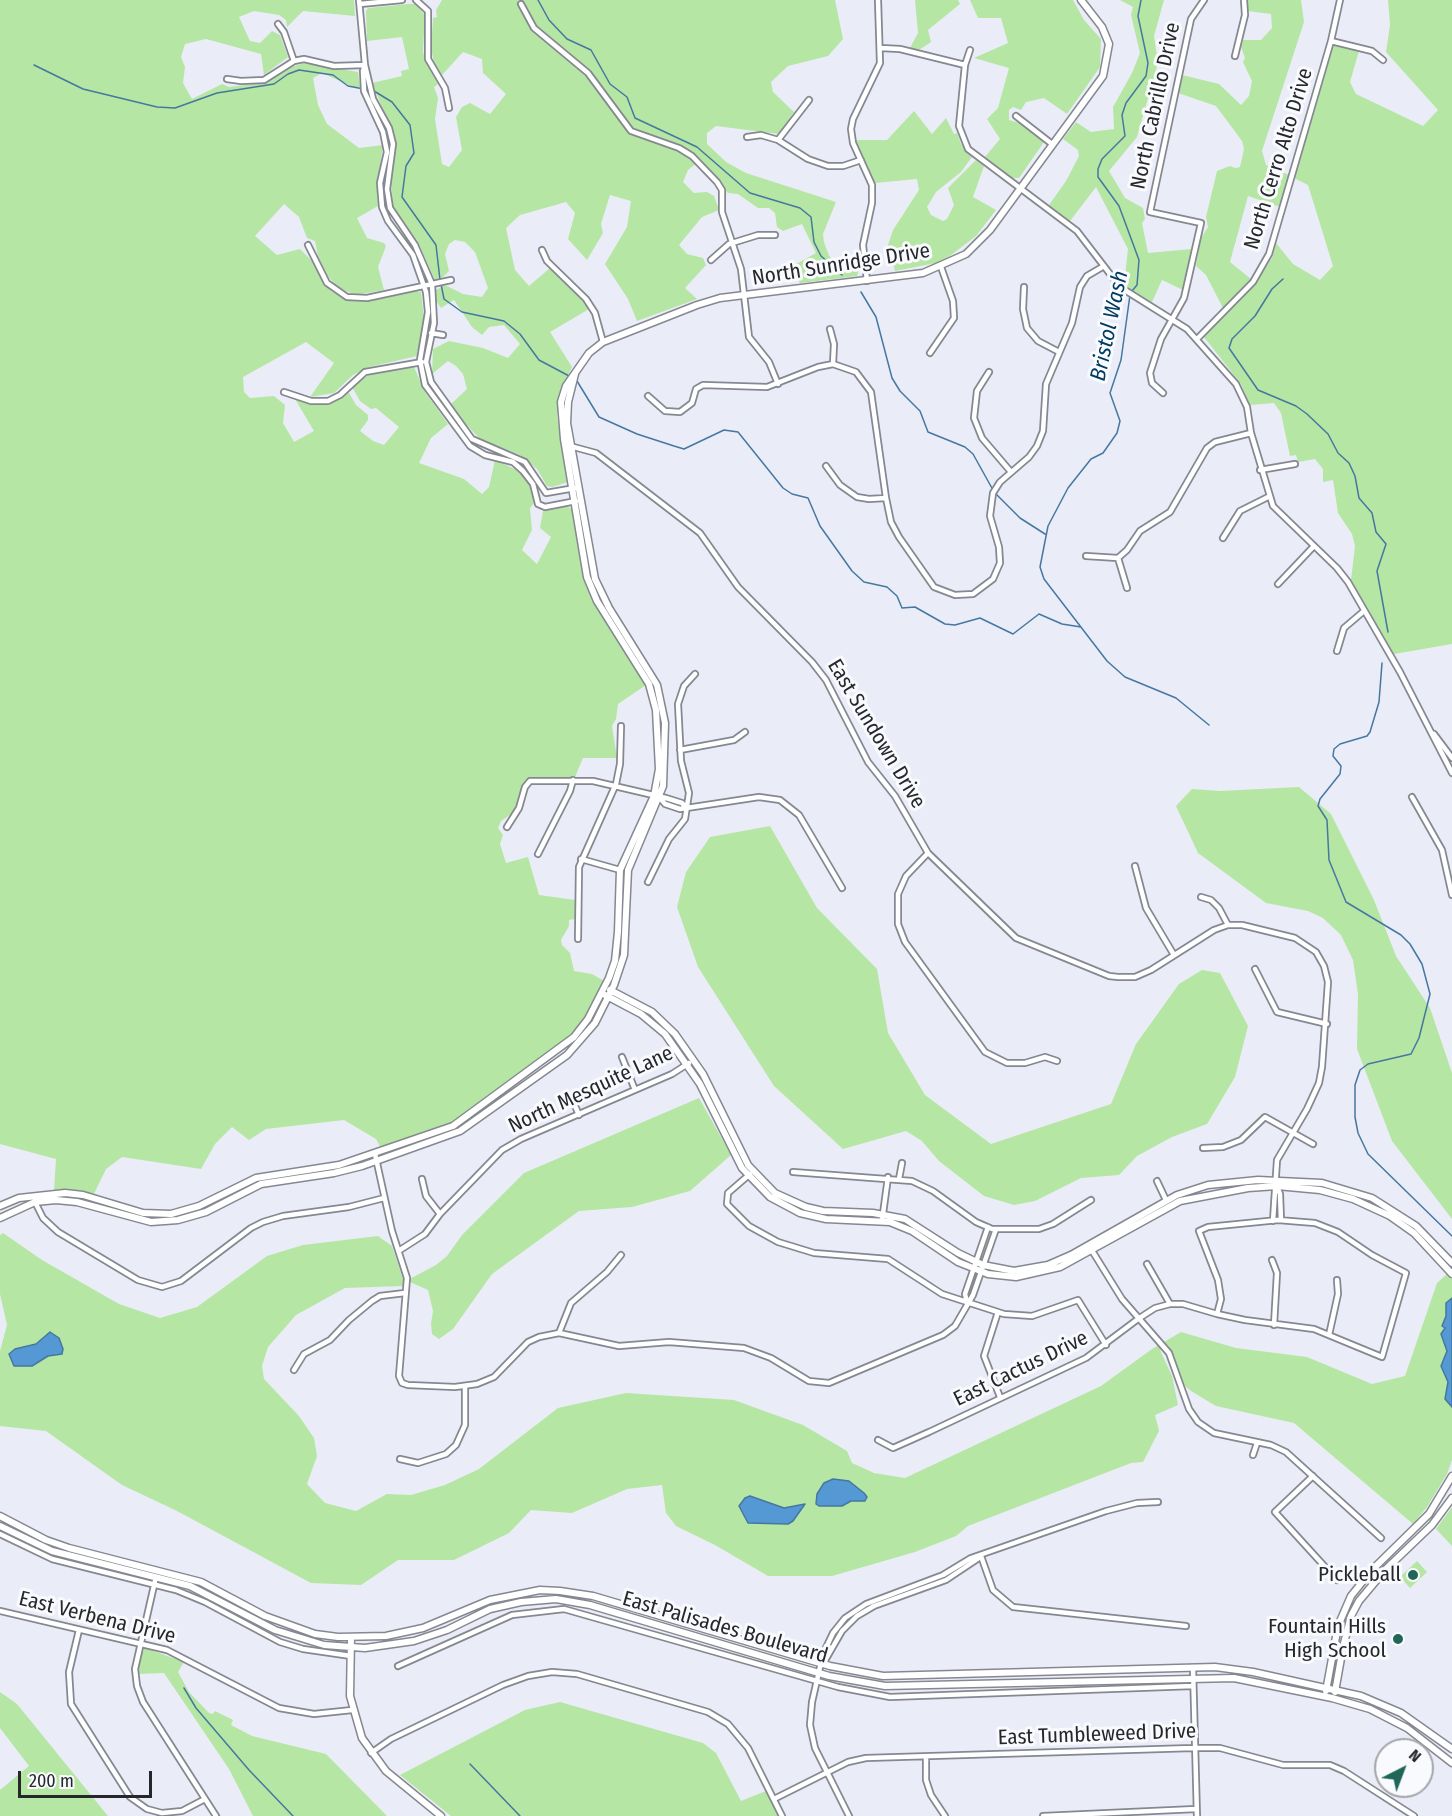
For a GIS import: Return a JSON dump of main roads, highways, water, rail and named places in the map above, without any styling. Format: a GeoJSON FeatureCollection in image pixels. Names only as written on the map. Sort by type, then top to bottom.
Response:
{"type":"FeatureCollection","features":[{"type":"Feature","properties":{"kind":"water"},"geometry":{"type":"Polygon","coordinates":[[[1452,1298],[1452,1407],[1445,1399],[1448,1382],[1441,1366],[1447,1351],[1441,1334],[1445,1328],[1442,1326],[1446,1316],[1446,1303],[1452,1298]]]}},
{"type":"Feature","properties":{"kind":"water"},"geometry":{"type":"Polygon","coordinates":[[[50,1332],[59,1338],[63,1349],[62,1354],[48,1356],[32,1366],[14,1366],[9,1354],[15,1349],[36,1344],[50,1332]]]}},
{"type":"Feature","properties":{"kind":"water"},"geometry":{"type":"Polygon","coordinates":[[[833,1479],[849,1481],[864,1493],[867,1497],[865,1501],[851,1501],[842,1506],[816,1504],[817,1494],[824,1483],[833,1479]]]}},
{"type":"Feature","properties":{"kind":"water"},"geometry":{"type":"Polygon","coordinates":[[[750,1496],[784,1508],[805,1504],[793,1521],[788,1524],[748,1523],[739,1506],[745,1498],[750,1496]]]}},
{"type":"Feature","properties":{"kind":"waterway"},"geometry":{"type":"LineString","coordinates":[[538,0],[549,20],[567,39],[591,50],[610,84],[627,97],[635,118],[697,147],[750,193],[800,208],[811,217],[814,242],[821,256],[842,275]]}},
{"type":"Feature","properties":{"kind":"waterway","name":"Bristol Wash"},"geometry":{"type":"LineString","coordinates":[[1132,291],[1137,285],[1139,260],[1119,206],[1098,177],[1098,169],[1102,159],[1125,136],[1122,115],[1126,103],[1146,76],[1148,63],[1138,16],[1141,0]]}},
{"type":"Feature","properties":{"kind":"waterway"},"geometry":{"type":"LineString","coordinates":[[34,65],[83,89],[157,107],[175,108],[217,93],[274,84],[288,74],[299,70],[333,75],[348,86],[369,90]]}},
{"type":"Feature","properties":{"kind":"waterway"},"geometry":{"type":"LineString","coordinates":[[374,91],[392,102],[410,125],[414,153],[406,166],[402,197],[436,245],[440,280]]}},
{"type":"Feature","properties":{"kind":"waterway"},"geometry":{"type":"LineString","coordinates":[[1283,279],[1272,289],[1255,316],[1232,339],[1229,348],[1258,390],[1296,406],[1307,414],[1328,434],[1338,453],[1349,463],[1355,476],[1359,498],[1372,513],[1376,532],[1386,544],[1377,571],[1388,632]]}},
{"type":"Feature","properties":{"kind":"waterway"},"geometry":{"type":"LineString","coordinates":[[441,284],[444,299],[462,312],[504,321],[520,334],[539,360],[571,377]]}},
{"type":"Feature","properties":{"kind":"waterway"},"geometry":{"type":"LineString","coordinates":[[861,292],[876,317],[892,378],[900,391],[920,411],[928,432],[965,447],[973,454],[993,490]]}},
{"type":"Feature","properties":{"kind":"waterway","name":"Bristol Wash"},"geometry":{"type":"LineString","coordinates":[[1130,295],[1121,360],[1110,393],[1120,421],[1117,433],[1103,453],[1091,459],[1068,488],[1048,526],[1040,567],[1044,579],[1107,661],[1125,677],[1176,698],[1209,725]]}},
{"type":"Feature","properties":{"kind":"waterway"},"geometry":{"type":"LineString","coordinates":[[577,381],[599,417],[637,434],[674,446],[684,449],[724,430],[738,432],[783,488],[792,494],[808,498],[820,526],[852,571],[864,582],[887,587],[897,596],[902,608],[915,607],[945,624],[955,625],[980,618],[1013,634],[1039,614],[1062,624],[1081,627]]}},
{"type":"Feature","properties":{"kind":"waterway"},"geometry":{"type":"LineString","coordinates":[[996,494],[1020,518],[1045,534]]}},
{"type":"Feature","properties":{"kind":"waterway"},"geometry":{"type":"LineString","coordinates":[[1382,663],[1379,702],[1370,732],[1367,736],[1340,744],[1334,749],[1333,756],[1341,766],[1340,774],[1320,799],[1318,806],[1327,820],[1329,860],[1346,902],[1401,935],[1410,944],[1422,964],[1430,994],[1419,1038],[1411,1054],[1368,1064],[1360,1070],[1355,1085],[1355,1117],[1358,1133],[1368,1154],[1452,1236]]}},
{"type":"Feature","properties":{"kind":"waterway"},"geometry":{"type":"LineString","coordinates":[[184,1688],[196,1708],[249,1770],[293,1816]]}},
{"type":"Feature","properties":{"kind":"waterway"},"geometry":{"type":"LineString","coordinates":[[470,1764],[520,1816]]}},
{"type":"Feature","properties":{"kind":"place","name":"Pickleball"},"geometry":{"type":"Point","coordinates":[1413,1575]}},
{"type":"Feature","properties":{"kind":"place","name":"Fountain Hills High School"},"geometry":{"type":"Point","coordinates":[1398,1639]}}]}
